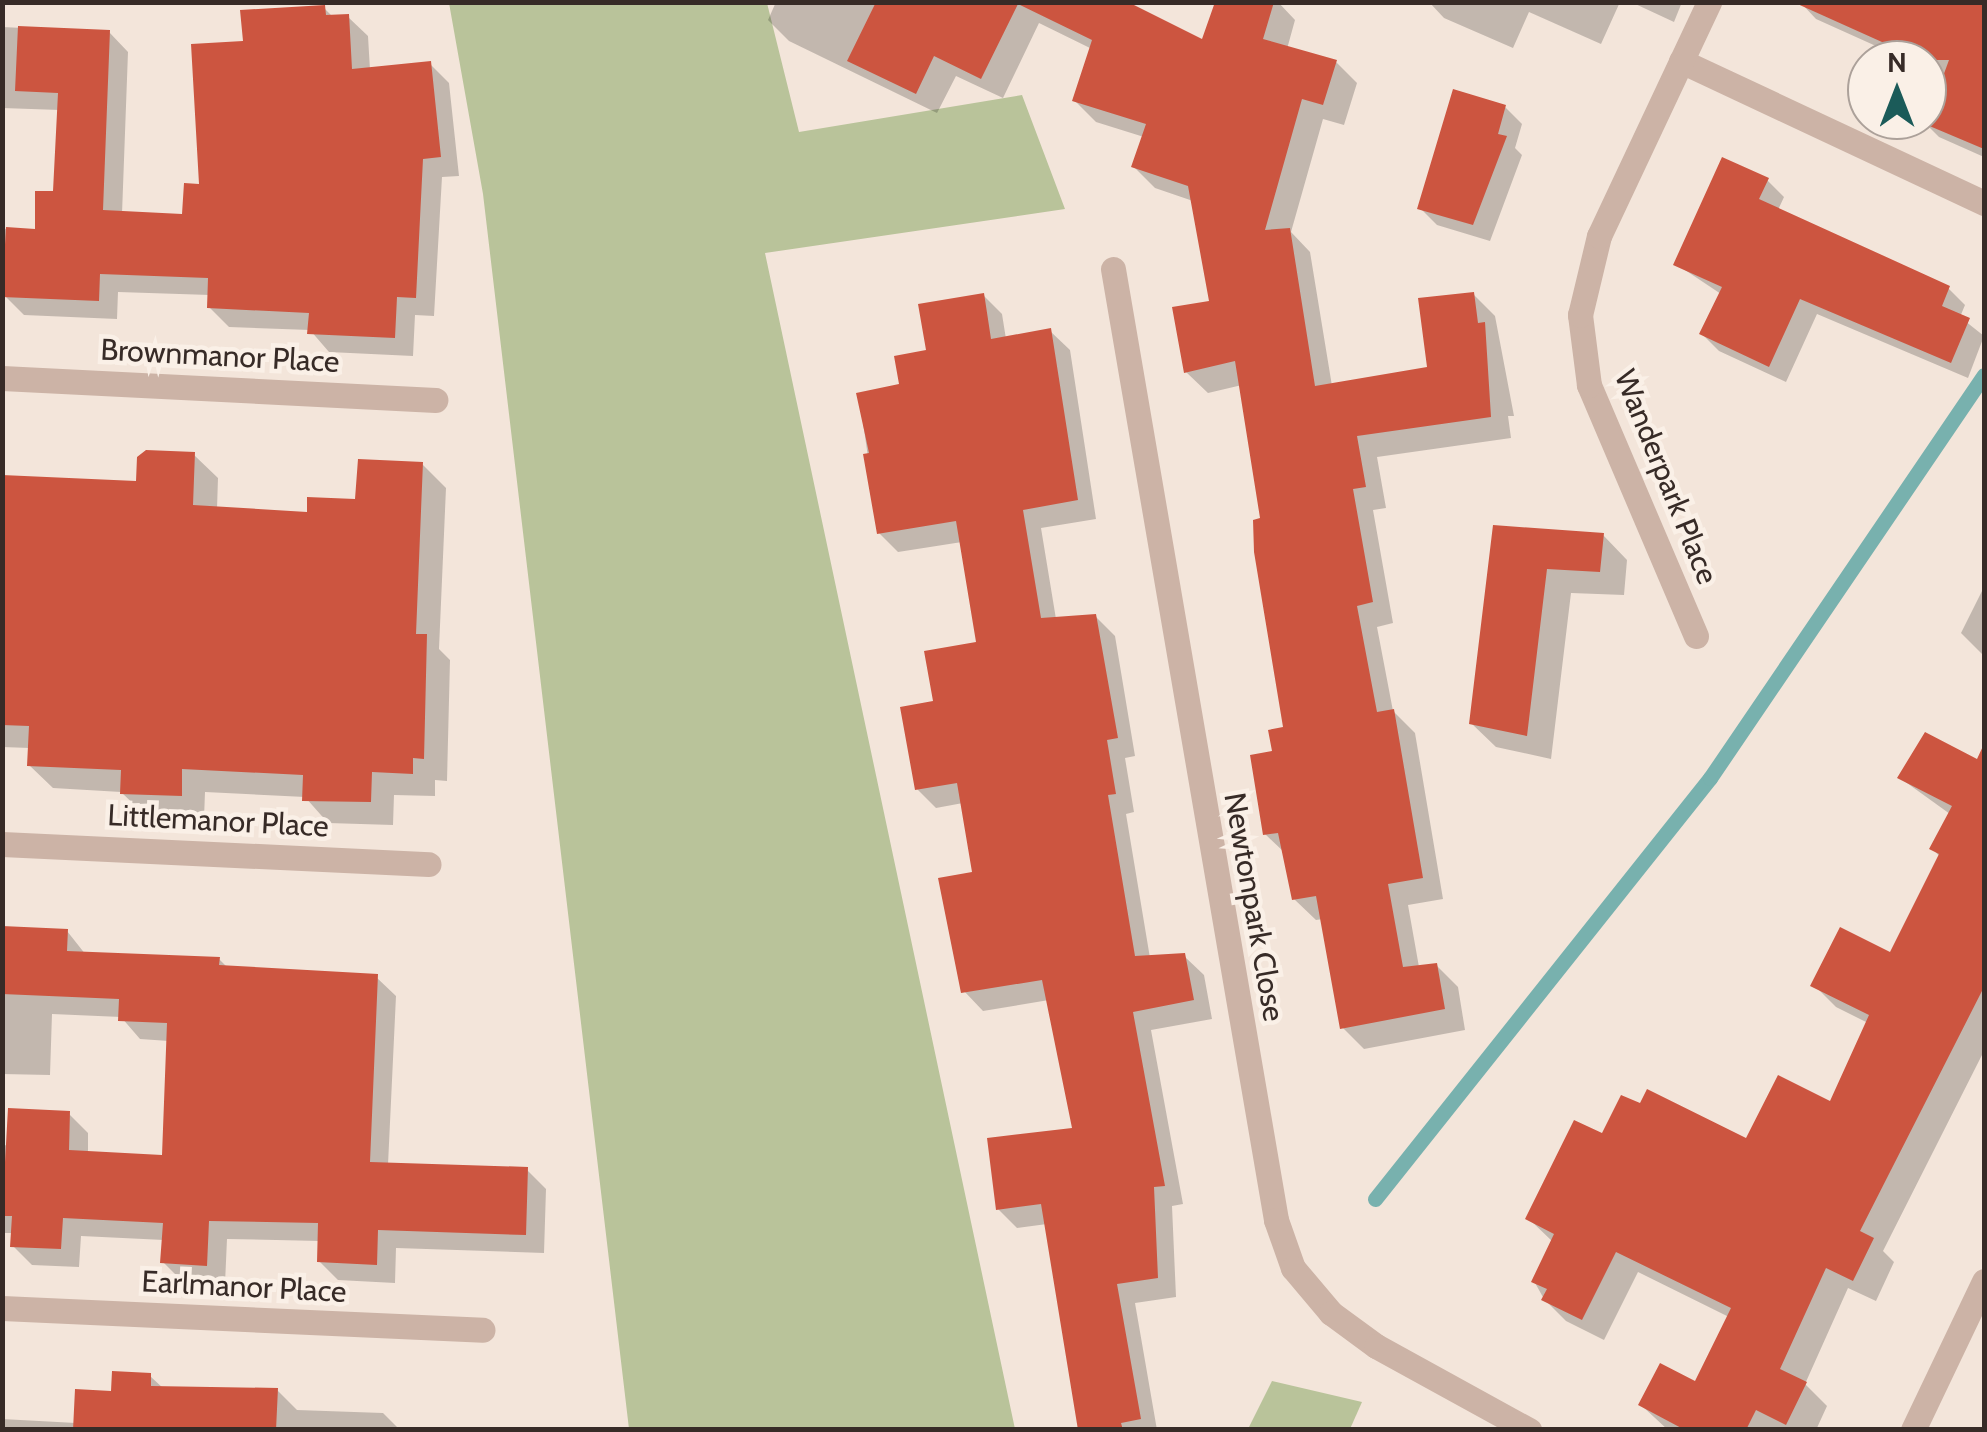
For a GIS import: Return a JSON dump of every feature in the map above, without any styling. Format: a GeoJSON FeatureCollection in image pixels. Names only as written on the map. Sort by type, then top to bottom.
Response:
{"type":"FeatureCollection","features":[{"type":"Feature","properties":{"kind":"street","name":"Wanderpark Place"},"geometry":{"type":"LineString","coordinates":[[1696,636],[1590,385],[1580,315],[1599,236],[1708,2]]}},
{"type":"Feature","properties":{"kind":"street"},"geometry":{"type":"LineString","coordinates":[[1681,61],[1984,203]]}},
{"type":"Feature","properties":{"kind":"street","name":"Newtonpark Close"},"geometry":{"type":"LineString","coordinates":[[1113,269],[1256,1104],[1287,1252],[1331,1313],[1376,1346],[1529,1430]]}},
{"type":"Feature","properties":{"kind":"street","name":"Brownmanor Place"},"geometry":{"type":"LineString","coordinates":[[2,378],[435,400]]}},
{"type":"Feature","properties":{"kind":"street","name":"Littlemanor Place"},"geometry":{"type":"LineString","coordinates":[[2,844],[429,864]]}},
{"type":"Feature","properties":{"kind":"street"},"geometry":{"type":"LineString","coordinates":[[1913,1430],[1984,1281]]}},
{"type":"Feature","properties":{"kind":"street","name":"Earlmanor Place"},"geometry":{"type":"LineString","coordinates":[[2,1308],[482,1330]]}},
{"type":"Feature","properties":{"kind":"green space"},"geometry":{"type":"Polygon","coordinates":[[[449,3],[767,3],[799,132],[1022,95],[1065,209],[765,253],[1015,1429],[629,1429],[483,194],[449,3]]]}},
{"type":"Feature","properties":{"kind":"green space"},"geometry":{"type":"Polygon","coordinates":[[[1272,1381],[1362,1402],[1350,1429],[1248,1429],[1272,1381]]]}},
{"type":"Feature","properties":{"kind":"building"},"geometry":{"type":"Polygon","coordinates":[[[876,2],[1128,2],[1202,39],[1215,2],[1274,2],[1263,39],[1337,60],[1323,105],[1302,99],[1265,230],[1290,228],[1315,386],[1427,367],[1418,298],[1474,292],[1478,323],[1485,322],[1491,417],[1357,436],[1366,487],[1353,489],[1373,602],[1357,606],[1377,712],[1394,709],[1423,878],[1388,884],[1403,967],[1437,963],[1445,1009],[1340,1029],[1316,896],[1292,900],[1278,833],[1263,835],[1250,755],[1272,751],[1268,730],[1283,727],[1254,552],[1253,520],[1260,518],[1235,361],[1184,373],[1172,307],[1209,301],[1188,186],[1131,167],[1146,124],[1072,101],[1092,40],[1018,4],[981,79],[934,56],[916,94],[847,61],[876,2]]]}},
{"type":"Feature","properties":{"kind":"building"},"geometry":{"type":"Polygon","coordinates":[[[1793,2],[1984,2],[1984,149],[1947,133],[1947,40],[1878,40],[1793,2]]]}},
{"type":"Feature","properties":{"kind":"building"},"geometry":{"type":"Polygon","coordinates":[[[325,5],[326,15],[349,14],[352,69],[431,61],[441,157],[423,159],[416,298],[397,297],[395,338],[307,334],[309,313],[207,308],[208,278],[100,274],[99,301],[2,297],[6,227],[35,229],[35,191],[53,191],[58,93],[15,91],[18,26],[110,30],[103,210],[182,214],[184,183],[199,184],[191,44],[243,41],[240,10],[325,5]]]}},
{"type":"Feature","properties":{"kind":"building"},"geometry":{"type":"Polygon","coordinates":[[[1453,89],[1506,105],[1498,134],[1507,136],[1473,225],[1417,209],[1453,89]]]}},
{"type":"Feature","properties":{"kind":"building"},"geometry":{"type":"Polygon","coordinates":[[[1722,157],[1769,178],[1759,199],[1950,286],[1942,306],[1970,318],[1951,363],[1800,299],[1769,367],[1699,334],[1722,287],[1673,265],[1722,157]]]}},
{"type":"Feature","properties":{"kind":"building"},"geometry":{"type":"Polygon","coordinates":[[[984,293],[991,339],[1051,328],[1078,500],[1023,510],[1041,618],[1096,614],[1118,738],[1107,740],[1116,794],[1108,795],[1135,956],[1185,953],[1194,1000],[1133,1012],[1165,1186],[1154,1187],[1158,1278],[1117,1284],[1141,1419],[1121,1423],[1123,1430],[1078,1430],[1041,1204],[996,1210],[987,1138],[1072,1128],[1042,980],[961,993],[938,878],[972,872],[957,783],[915,790],[900,707],[933,701],[924,651],[976,642],[956,521],[877,534],[863,454],[869,453],[856,393],[899,384],[894,356],[926,350],[918,304],[984,293]]]}},
{"type":"Feature","properties":{"kind":"building"},"geometry":{"type":"Polygon","coordinates":[[[146,450],[195,452],[193,505],[307,512],[307,497],[355,499],[358,459],[423,462],[416,634],[427,634],[424,759],[413,758],[413,774],[372,772],[371,802],[302,801],[303,775],[182,769],[182,796],[120,794],[121,770],[27,766],[29,726],[2,725],[2,475],[136,481],[137,457],[146,450]]]}},
{"type":"Feature","properties":{"kind":"building"},"geometry":{"type":"Polygon","coordinates":[[[1493,525],[1604,533],[1600,572],[1547,569],[1527,736],[1469,724],[1493,525]]]}},
{"type":"Feature","properties":{"kind":"building"},"geometry":{"type":"Polygon","coordinates":[[[1925,732],[1977,759],[1984,744],[1984,987],[1860,1231],[1874,1238],[1853,1281],[1826,1268],[1780,1369],[1807,1382],[1786,1425],[1756,1410],[1746,1430],[1685,1430],[1638,1405],[1660,1363],[1695,1381],[1731,1308],[1616,1252],[1582,1320],[1541,1300],[1547,1289],[1531,1282],[1554,1234],[1525,1219],[1574,1120],[1602,1133],[1621,1095],[1640,1103],[1647,1089],[1746,1138],[1778,1075],[1830,1101],[1869,1015],[1810,986],[1840,927],[1890,952],[1939,854],[1929,849],[1952,806],[1897,778],[1925,732]]]}},
{"type":"Feature","properties":{"kind":"building"},"geometry":{"type":"Polygon","coordinates":[[[2,926],[68,929],[67,951],[220,957],[219,965],[378,974],[370,1162],[528,1167],[526,1235],[378,1230],[377,1265],[317,1262],[318,1223],[209,1221],[207,1266],[160,1263],[163,1223],[63,1218],[61,1249],[10,1247],[12,1216],[2,1216],[8,1108],[70,1111],[69,1150],[162,1155],[167,1023],[118,1021],[119,999],[2,994],[2,926]]]}},
{"type":"Feature","properties":{"kind":"building"},"geometry":{"type":"Polygon","coordinates":[[[112,1371],[151,1373],[151,1386],[278,1388],[276,1430],[73,1430],[75,1389],[111,1391],[112,1371]]]}},
{"type":"Feature","properties":{"kind":"waterway"},"geometry":{"type":"LineString","coordinates":[[1375,1199],[1710,778],[1984,375]]}}]}
